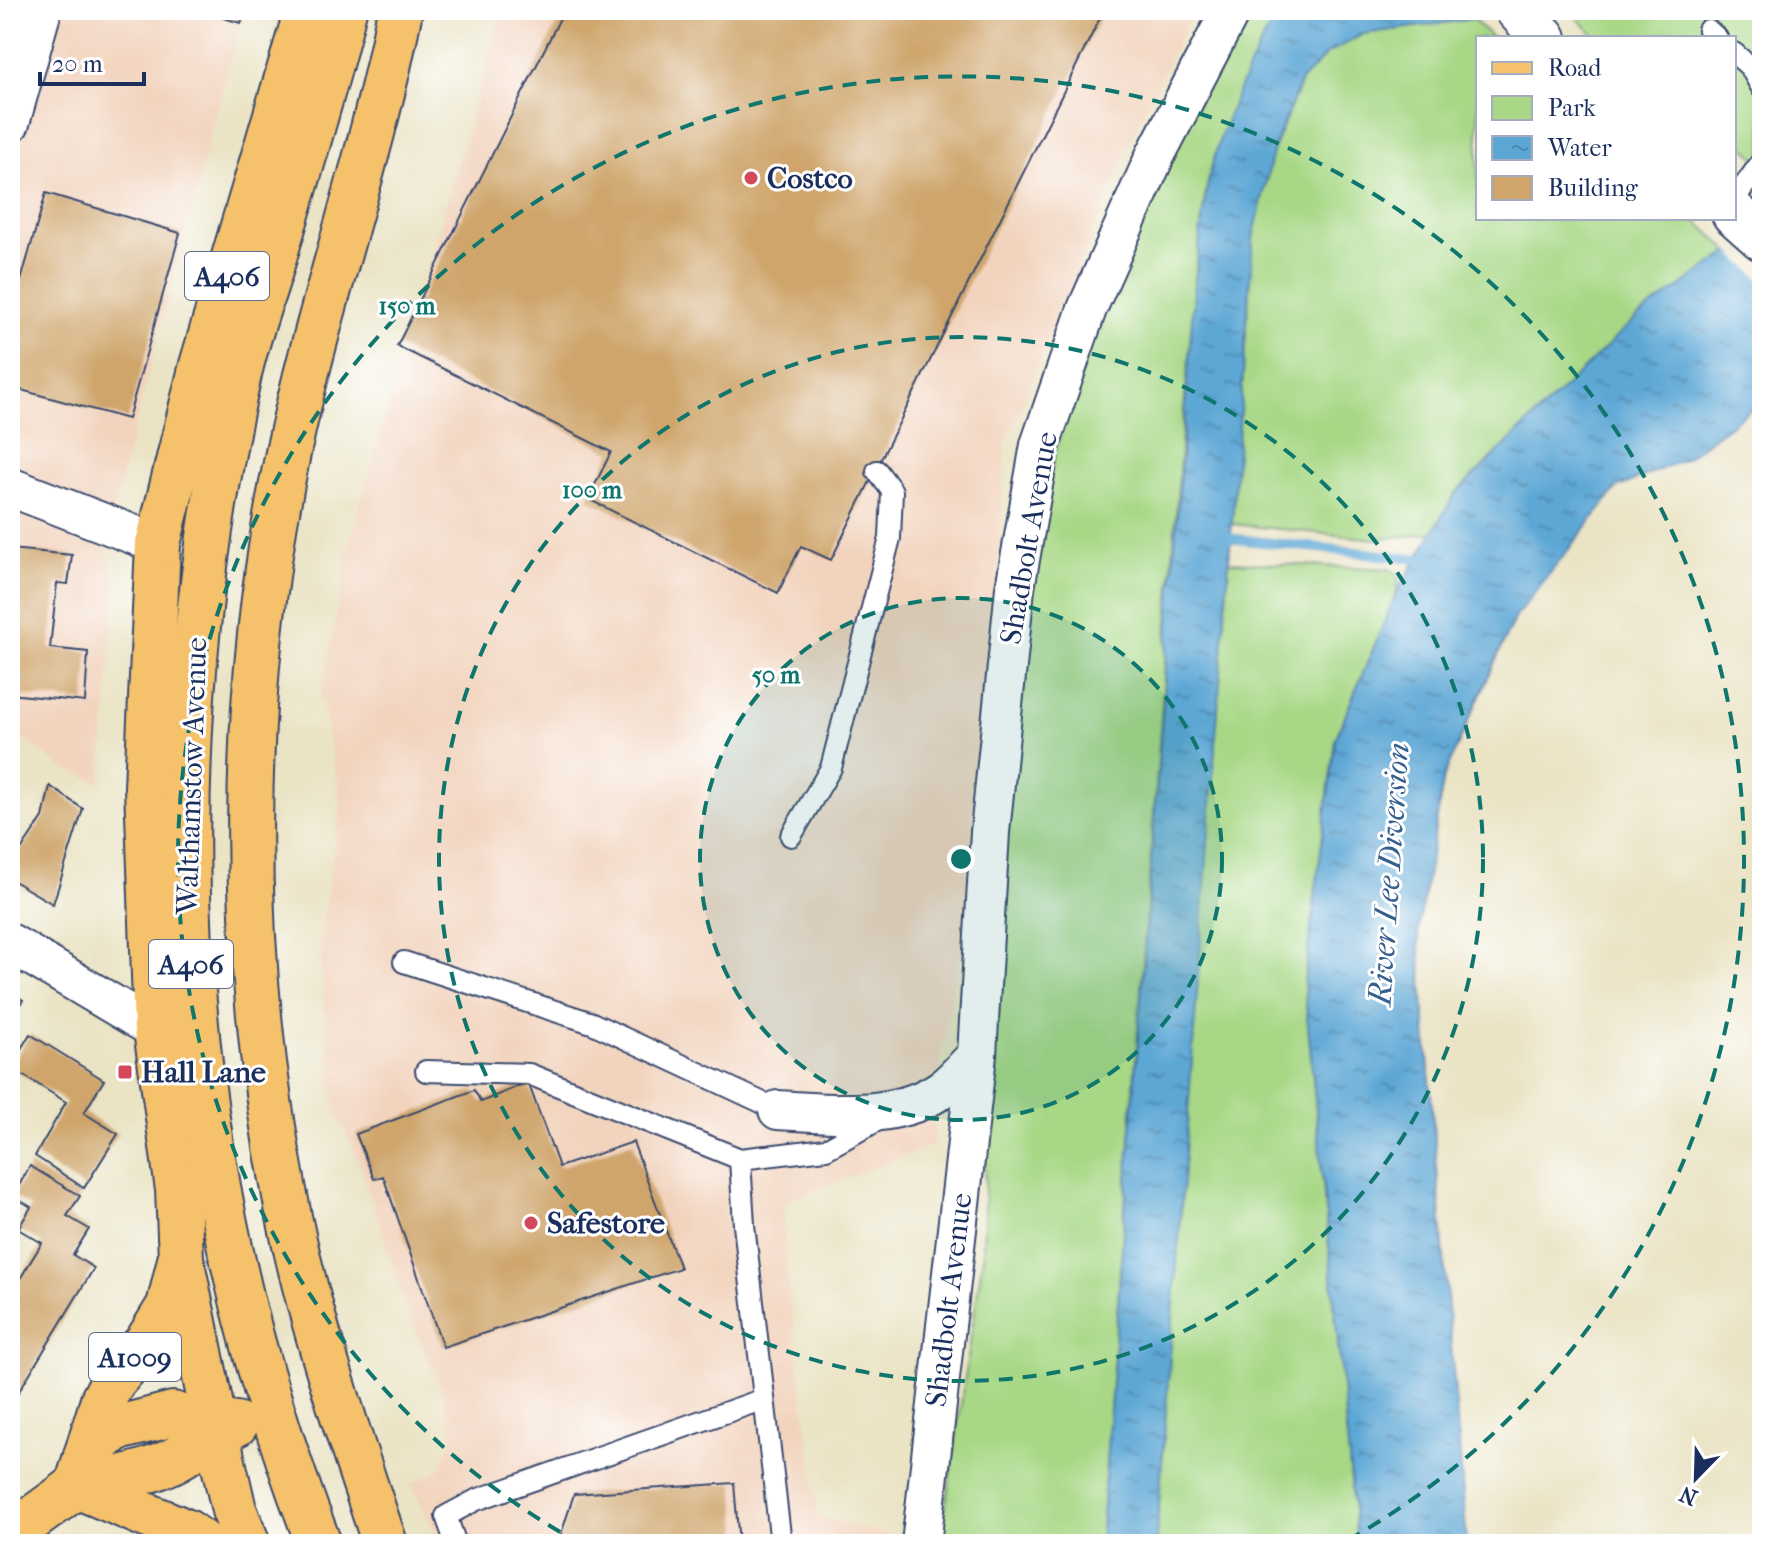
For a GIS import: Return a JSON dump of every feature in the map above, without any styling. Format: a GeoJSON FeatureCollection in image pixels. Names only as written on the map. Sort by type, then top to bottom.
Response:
{"type":"FeatureCollection","features":[{"type":"Feature","properties":{"kind":"main road","name":"A406"},"geometry":{"type":"LineString","coordinates":[[158,544],[222,291],[307,10]]}},
{"type":"Feature","properties":{"kind":"main road","name":"Walthamstow Avenue"},"geometry":{"type":"LineString","coordinates":[[319,1544],[267,1395],[222,1211],[200,1066],[188,932],[186,778],[194,634],[240,371],[328,75],[344,10]]}},
{"type":"Feature","properties":{"kind":"main road","name":"Walthamstow Avenue"},"geometry":{"type":"LineString","coordinates":[[385,1544],[333,1387],[285,1198],[264,1057],[252,914],[252,778],[261,640],[288,452],[402,18]]}},
{"type":"Feature","properties":{"kind":"main road"},"geometry":{"type":"LineString","coordinates":[[158,544],[147,787],[156,1030],[178,1190],[181,1258],[226,1428],[279,1544]]}},
{"type":"Feature","properties":{"kind":"main road"},"geometry":{"type":"LineString","coordinates":[[178,1190],[200,1247],[226,1428],[234,1510],[248,1544]]}},
{"type":"Feature","properties":{"kind":"main road","name":"A1009"},"geometry":{"type":"LineString","coordinates":[[82,1470],[103,1400],[113,1381],[147,1342],[169,1306],[181,1258]]}},
{"type":"Feature","properties":{"kind":"main road","name":"A1009"},"geometry":{"type":"LineString","coordinates":[[10,1535],[82,1470],[114,1429],[173,1414],[226,1428]]}},
{"type":"Feature","properties":{"kind":"main road"},"geometry":{"type":"LineString","coordinates":[[82,1470],[204,1544]]}},
{"type":"Feature","properties":{"kind":"street"},"geometry":{"type":"LineString","coordinates":[[10,123],[42,10]]}},
{"type":"Feature","properties":{"kind":"street","name":"Shadbolt Avenue"},"geometry":{"type":"LineString","coordinates":[[921,1544],[977,1055],[990,832],[1013,603],[1040,445],[1087,309],[1155,156],[1231,10]]}},
{"type":"Feature","properties":{"kind":"street"},"geometry":{"type":"LineString","coordinates":[[10,487],[158,544]]}},
{"type":"Feature","properties":{"kind":"street"},"geometry":{"type":"LineString","coordinates":[[10,943],[156,1030]]}},
{"type":"Feature","properties":{"kind":"street"},"geometry":{"type":"LineString","coordinates":[[778,1110],[838,1114],[899,1109],[945,1087],[977,1055]]}},
{"type":"Feature","properties":{"kind":"lane"},"geometry":{"type":"LineString","coordinates":[[1736,55],[1750,67],[1762,88]]}},
{"type":"Feature","properties":{"kind":"lane"},"geometry":{"type":"LineString","coordinates":[[1744,218],[1762,161]]}},
{"type":"Feature","properties":{"kind":"lane"},"geometry":{"type":"LineString","coordinates":[[791,836],[831,768],[890,538],[892,491],[877,471]]}},
{"type":"Feature","properties":{"kind":"lane"},"geometry":{"type":"LineString","coordinates":[[404,962],[592,1023],[778,1110]]}},
{"type":"Feature","properties":{"kind":"lane"},"geometry":{"type":"LineString","coordinates":[[426,1071],[529,1074],[740,1159],[826,1149],[899,1109]]}},
{"type":"Feature","properties":{"kind":"lane"},"geometry":{"type":"LineString","coordinates":[[740,1159],[744,1225],[781,1544]]}},
{"type":"Feature","properties":{"kind":"lane"},"geometry":{"type":"LineString","coordinates":[[456,1544],[446,1516],[476,1500],[764,1399]]}},
{"type":"Feature","properties":{"kind":"shaded area"},"geometry":{"type":"Polygon","coordinates":[[[10,10],[243,10],[106,537],[115,593],[101,783],[62,767],[10,729],[10,10]]]}},
{"type":"Feature","properties":{"kind":"shaded area"},"geometry":{"type":"Polygon","coordinates":[[[502,10],[1194,10],[1132,137],[1006,443],[979,837],[940,1063],[933,1145],[782,1203],[787,1270],[818,1516],[903,1539],[903,1544],[440,1544],[411,1484],[440,1469],[453,1435],[439,1381],[409,1318],[360,1163],[338,1116],[331,1084],[319,941],[341,804],[321,696],[350,539],[502,10]]]}},
{"type":"Feature","properties":{"kind":"green space"},"geometry":{"type":"Polygon","coordinates":[[[1243,10],[1279,10],[1255,54],[1224,132],[1205,196],[1183,418],[1100,1544],[940,1544],[983,1257],[992,932],[1029,568],[1070,390],[1157,185],[1243,10]]]}},
{"type":"Feature","properties":{"kind":"green space"},"geometry":{"type":"Polygon","coordinates":[[[1569,10],[1762,10],[1762,165],[1739,140],[1736,141],[1736,36],[1595,36],[1569,10]]]}},
{"type":"Feature","properties":{"kind":"green space"},"geometry":{"type":"Polygon","coordinates":[[[1472,19],[1491,36],[1476,36],[1476,220],[1695,220],[1730,252],[1637,317],[1456,493],[1432,533],[1376,539],[1231,524],[1253,239],[1274,147],[1301,81],[1328,53],[1363,34],[1472,19]]]}},
{"type":"Feature","properties":{"kind":"green space"},"geometry":{"type":"Polygon","coordinates":[[[1228,562],[1390,569],[1399,577],[1397,592],[1335,740],[1304,983],[1357,1544],[1156,1544],[1228,562]]]}},
{"type":"Feature","properties":{"kind":"water"},"geometry":{"type":"Polygon","coordinates":[[[1279,10],[1540,10],[1363,34],[1328,53],[1301,81],[1274,147],[1253,239],[1156,1544],[1100,1544],[1199,245],[1210,175],[1224,126],[1255,54],[1279,10]]]}},
{"type":"Feature","properties":{"kind":"water","name":"River Lee Diversion"},"geometry":{"type":"Polygon","coordinates":[[[1762,229],[1762,401],[1685,459],[1617,488],[1514,619],[1444,776],[1418,931],[1467,1544],[1357,1544],[1304,983],[1335,740],[1397,592],[1456,493],[1637,317],[1762,229]]]}},
{"type":"Feature","properties":{"kind":"pier"},"geometry":{"type":"Polygon","coordinates":[[[1762,225],[1762,281],[1727,249],[1762,225]]]}},
{"type":"Feature","properties":{"kind":"building"},"geometry":{"type":"Polygon","coordinates":[[[196,10],[245,10],[241,23],[196,10]]]}},
{"type":"Feature","properties":{"kind":"building","name":"Costco"},"geometry":{"type":"Polygon","coordinates":[[[564,10],[1104,10],[831,560],[801,546],[778,593],[588,499],[611,452],[397,346],[564,10]]]}},
{"type":"Feature","properties":{"kind":"building"},"geometry":{"type":"Polygon","coordinates":[[[46,193],[180,233],[128,419],[10,387],[10,319],[46,193]]]}},
{"type":"Feature","properties":{"kind":"building"},"geometry":{"type":"Polygon","coordinates":[[[10,549],[72,555],[68,584],[57,583],[50,648],[88,652],[85,702],[10,694],[10,549]]]}},
{"type":"Feature","properties":{"kind":"building"},"geometry":{"type":"Polygon","coordinates":[[[50,786],[83,809],[53,904],[10,879],[10,867],[43,817],[50,786]]]}},
{"type":"Feature","properties":{"kind":"building"},"geometry":{"type":"Polygon","coordinates":[[[10,992],[23,1000],[10,1020],[10,992]]]}},
{"type":"Feature","properties":{"kind":"building"},"geometry":{"type":"Polygon","coordinates":[[[30,1034],[104,1080],[84,1113],[118,1134],[84,1188],[35,1156],[66,1102],[10,1067],[30,1034]]]}},
{"type":"Feature","properties":{"kind":"building","name":"Safestore"},"geometry":{"type":"Polygon","coordinates":[[[528,1082],[559,1167],[633,1142],[680,1268],[443,1347],[383,1176],[374,1179],[356,1134],[474,1090],[481,1102],[528,1082]]]}},
{"type":"Feature","properties":{"kind":"building"},"geometry":{"type":"Polygon","coordinates":[[[30,1166],[80,1196],[67,1216],[89,1229],[73,1255],[94,1268],[10,1406],[10,1295],[42,1243],[18,1229],[31,1207],[13,1196],[30,1166]]]}},
{"type":"Feature","properties":{"kind":"building"},"geometry":{"type":"Polygon","coordinates":[[[734,1483],[739,1544],[558,1544],[574,1494],[734,1483]]]}},
{"type":"Feature","properties":{"kind":"waterway"},"geometry":{"type":"LineString","coordinates":[[1217,537],[1428,560]]}},
{"type":"Feature","properties":{"kind":"place","name":"Costco"},"geometry":{"type":"Point","coordinates":[751,178]}},
{"type":"Feature","properties":{"kind":"place","name":"Hall Lane"},"geometry":{"type":"Point","coordinates":[125,1072]}},
{"type":"Feature","properties":{"kind":"place","name":"Safestore"},"geometry":{"type":"Point","coordinates":[531,1223]}}]}
